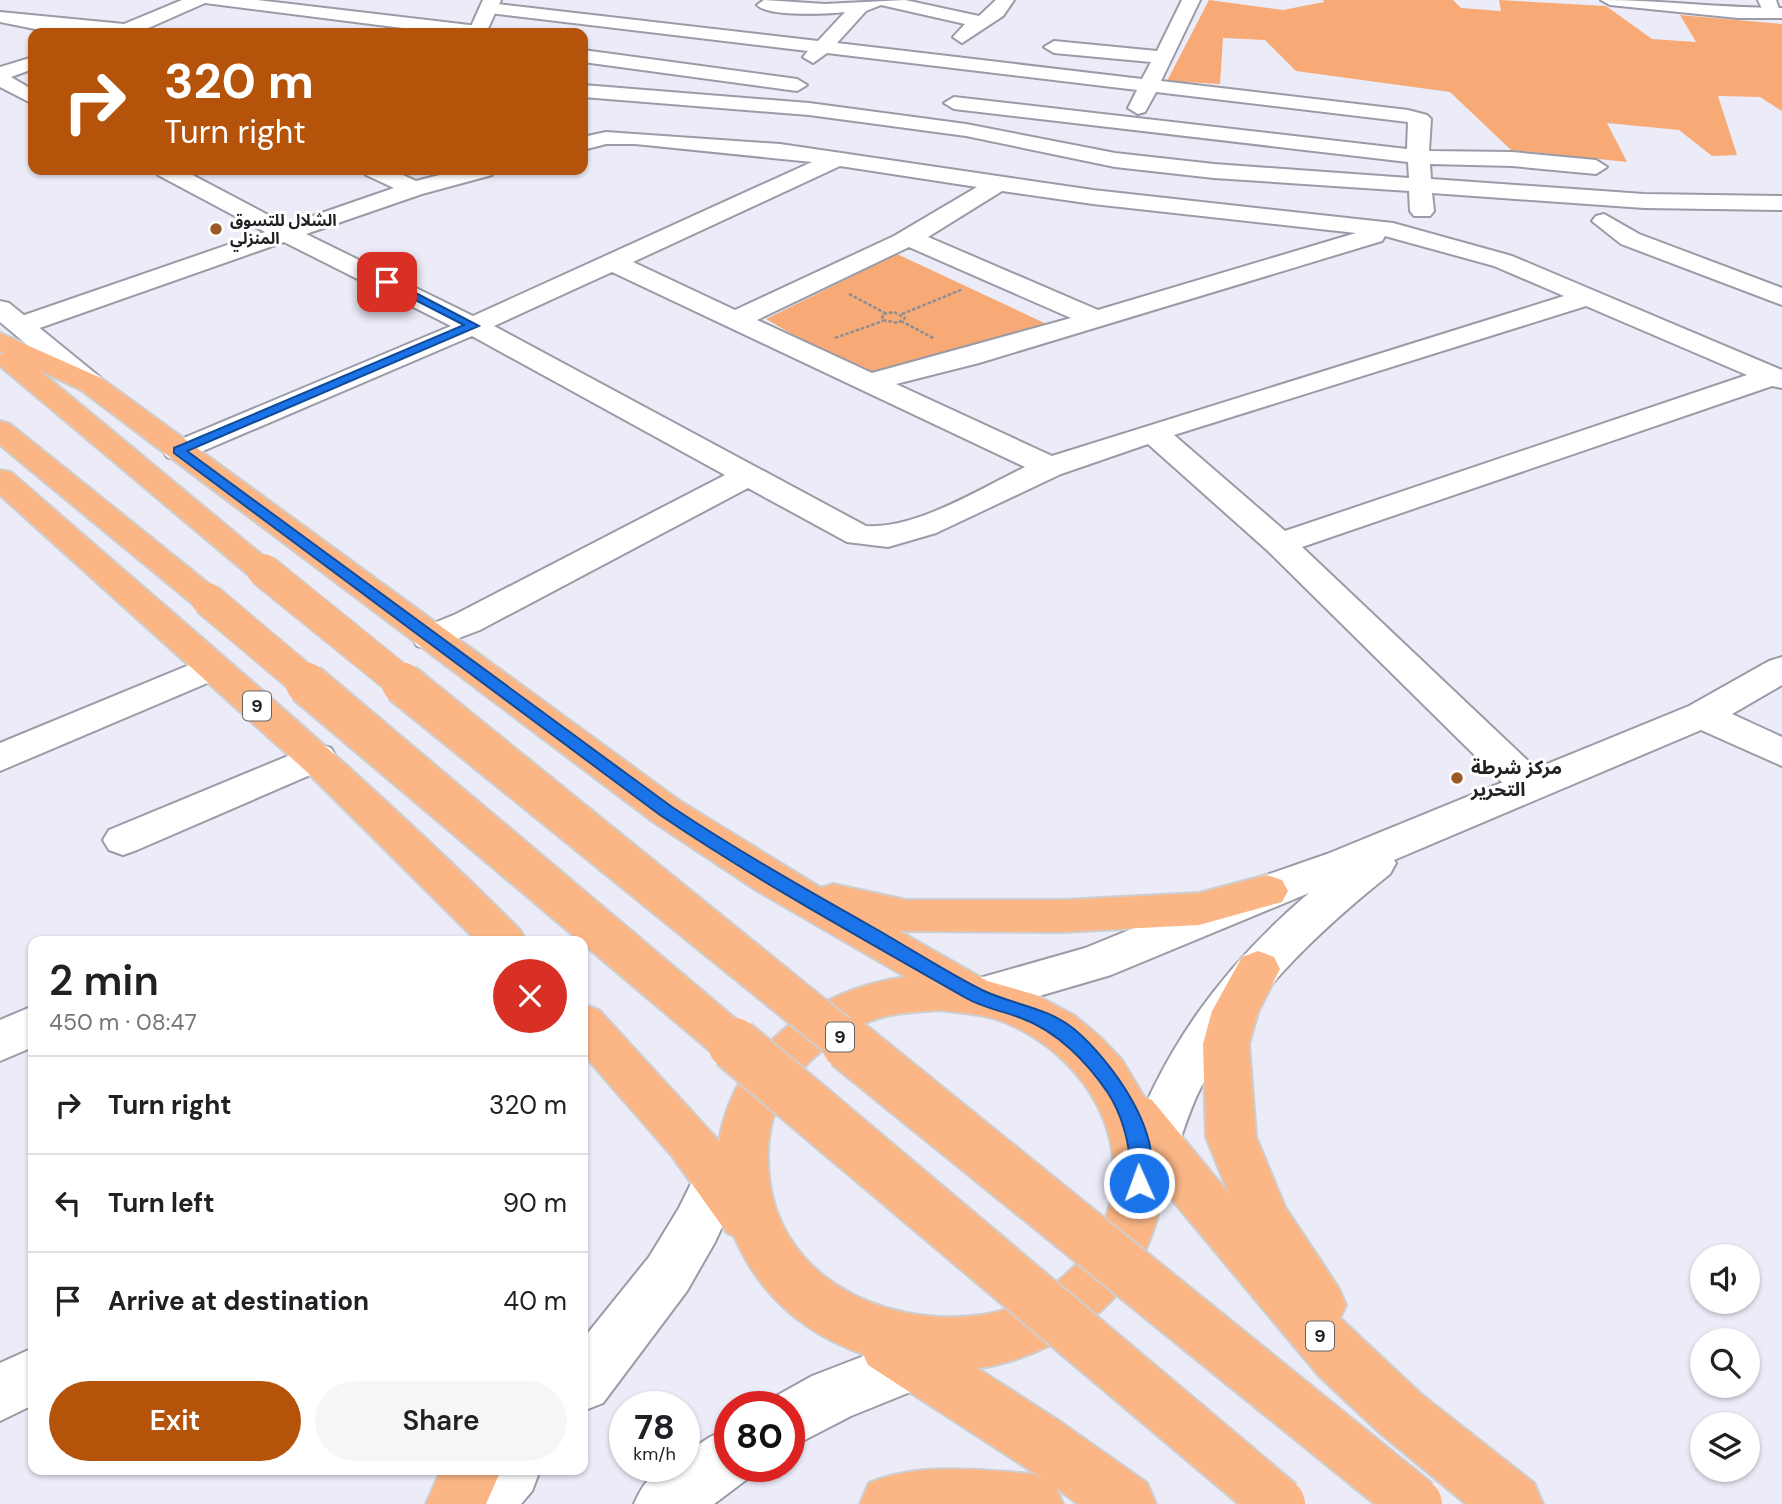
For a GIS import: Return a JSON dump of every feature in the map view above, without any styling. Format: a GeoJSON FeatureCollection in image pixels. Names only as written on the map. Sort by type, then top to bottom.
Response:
{"type":"FeatureCollection","features":[{"type":"Feature","properties":{"kind":"highway","name":"9"},"geometry":{"type":"LineString","coordinates":[[11,333],[90,384],[666,811],[771,879],[978,996],[1030,1013],[1065,1032],[1094,1059],[1153,1140],[1338,1357],[1513,1504]]}},
{"type":"Feature","properties":{"kind":"highway","name":"9"},"geometry":{"type":"LineString","coordinates":[[0,352],[263,570],[1416,1504]]}},
{"type":"Feature","properties":{"kind":"highway"},"geometry":{"type":"LineString","coordinates":[[0,430],[207,599],[1279,1504]]}},
{"type":"Feature","properties":{"kind":"highway","name":"9"},"geometry":{"type":"LineString","coordinates":[[0,479],[211,668],[317,757],[496,934]]}},
{"type":"Feature","properties":{"kind":"highway"},"geometry":{"type":"LineString","coordinates":[[771,879],[827,899],[906,916],[1141,914],[1199,909],[1267,891]]}},
{"type":"Feature","properties":{"kind":"highway"},"geometry":{"type":"LineString","coordinates":[[1258,969],[1235,1011],[1226,1044],[1231,1137],[1246,1181],[1265,1221],[1328,1319],[1370,1374],[1417,1426]]}},
{"type":"Feature","properties":{"kind":"highway","name":"9"},"geometry":{"type":"LineString","coordinates":[[768,1255],[750,1218],[741,1179],[743,1141],[752,1105],[771,1072],[796,1044],[827,1022],[862,1005],[900,995],[939,992],[978,996]]}},
{"type":"Feature","properties":{"kind":"highway","name":"9"},"geometry":{"type":"LineString","coordinates":[[588,1029],[661,1109],[719,1180],[768,1255],[800,1292],[1016,1426],[1126,1504]]}},
{"type":"Feature","properties":{"kind":"highway","name":"9"},"geometry":{"type":"LineString","coordinates":[[843,1321],[876,1335],[913,1344],[951,1346],[988,1342],[1043,1323],[1088,1291],[1121,1250],[1137,1203],[1140,1163],[1133,1125],[1118,1090]]}},
{"type":"Feature","properties":{"kind":"highway"},"geometry":{"type":"LineString","coordinates":[[456,1504],[470,1475]]}},
{"type":"Feature","properties":{"kind":"highway"},"geometry":{"type":"LineString","coordinates":[[890,1504],[965,1498],[1033,1504]]}},
{"type":"Feature","properties":{"kind":"street"},"geometry":{"type":"LineString","coordinates":[[0,2],[7,0]]}},
{"type":"Feature","properties":{"kind":"street"},"geometry":{"type":"LineString","coordinates":[[133,28],[198,0]]}},
{"type":"Feature","properties":{"kind":"street"},"geometry":{"type":"LineString","coordinates":[[212,0],[438,28]]}},
{"type":"Feature","properties":{"kind":"street"},"geometry":{"type":"LineString","coordinates":[[960,39],[980,22],[997,15],[1005,0]]}},
{"type":"Feature","properties":{"kind":"street"},"geometry":{"type":"LineString","coordinates":[[1093,197],[1115,160],[1128,125],[1191,0]]}},
{"type":"Feature","properties":{"kind":"street"},"geometry":{"type":"LineString","coordinates":[[1610,0],[1774,9]]}},
{"type":"Feature","properties":{"kind":"street"},"geometry":{"type":"LineString","coordinates":[[739,37],[768,2],[825,9],[876,1],[980,22]]}},
{"type":"Feature","properties":{"kind":"street"},"geometry":{"type":"LineString","coordinates":[[787,83],[860,7],[876,1]]}},
{"type":"Feature","properties":{"kind":"street"},"geometry":{"type":"LineString","coordinates":[[480,28],[490,4],[658,28],[826,45],[1025,55],[1081,49],[1164,57]]}},
{"type":"Feature","properties":{"kind":"street"},"geometry":{"type":"LineString","coordinates":[[658,28],[677,12]]}},
{"type":"Feature","properties":{"kind":"street"},"geometry":{"type":"LineString","coordinates":[[0,17],[84,28]]}},
{"type":"Feature","properties":{"kind":"street"},"geometry":{"type":"LineString","coordinates":[[1063,74],[1081,49]]}},
{"type":"Feature","properties":{"kind":"street"},"geometry":{"type":"LineString","coordinates":[[1025,55],[1063,74],[1420,119],[1419,186],[1422,213]]}},
{"type":"Feature","properties":{"kind":"street"},"geometry":{"type":"LineString","coordinates":[[588,58],[818,87],[809,109],[780,151]]}},
{"type":"Feature","properties":{"kind":"street"},"geometry":{"type":"LineString","coordinates":[[0,76],[28,65]]}},
{"type":"Feature","properties":{"kind":"street"},"geometry":{"type":"LineString","coordinates":[[0,76],[28,95]]}},
{"type":"Feature","properties":{"kind":"street"},"geometry":{"type":"LineString","coordinates":[[588,91],[809,109],[966,130],[1115,160],[1214,171],[1644,201],[1782,203]]}},
{"type":"Feature","properties":{"kind":"street"},"geometry":{"type":"LineString","coordinates":[[0,107],[28,99]]}},
{"type":"Feature","properties":{"kind":"street"},"geometry":{"type":"LineString","coordinates":[[936,101],[1419,158],[1513,159],[1596,167]]}},
{"type":"Feature","properties":{"kind":"street"},"geometry":{"type":"LineString","coordinates":[[588,143],[606,138],[635,138],[780,151],[1093,197],[1393,230],[1503,261],[1777,378]]}},
{"type":"Feature","properties":{"kind":"street"},"geometry":{"type":"LineString","coordinates":[[178,451],[473,326],[838,159]]}},
{"type":"Feature","properties":{"kind":"street"},"geometry":{"type":"LineString","coordinates":[[175,175],[288,235],[473,326],[859,535],[888,537],[925,526],[1050,467],[1153,432],[1588,297]]}},
{"type":"Feature","properties":{"kind":"street"},"geometry":{"type":"LineString","coordinates":[[385,175],[414,189]]}},
{"type":"Feature","properties":{"kind":"street"},"geometry":{"type":"LineString","coordinates":[[0,309],[11,333],[414,189],[466,175]]}},
{"type":"Feature","properties":{"kind":"street"},"geometry":{"type":"LineString","coordinates":[[734,320],[824,280],[962,209],[998,183]]}},
{"type":"Feature","properties":{"kind":"street"},"geometry":{"type":"LineString","coordinates":[[868,383],[1096,319],[1393,230],[1422,213],[1450,214]]}},
{"type":"Feature","properties":{"kind":"street"},"geometry":{"type":"LineString","coordinates":[[1685,225],[1592,220],[1630,239],[1782,297]]}},
{"type":"Feature","properties":{"kind":"street"},"geometry":{"type":"LineString","coordinates":[[907,237],[1096,319]]}},
{"type":"Feature","properties":{"kind":"street"},"geometry":{"type":"LineString","coordinates":[[614,262],[1050,467]]}},
{"type":"Feature","properties":{"kind":"street"},"geometry":{"type":"LineString","coordinates":[[1280,544],[1777,378]]}},
{"type":"Feature","properties":{"kind":"street"},"geometry":{"type":"LineString","coordinates":[[1153,432],[1280,544],[1529,785]]}},
{"type":"Feature","properties":{"kind":"street"},"geometry":{"type":"LineString","coordinates":[[430,638],[468,622],[747,476]]}},
{"type":"Feature","properties":{"kind":"street"},"geometry":{"type":"LineString","coordinates":[[0,758],[211,668]]}},
{"type":"Feature","properties":{"kind":"street"},"geometry":{"type":"LineString","coordinates":[[978,996],[1095,963],[1267,891],[1417,833],[1702,715],[1782,669]]}},
{"type":"Feature","properties":{"kind":"street"},"geometry":{"type":"LineString","coordinates":[[1702,715],[1782,753]]}},
{"type":"Feature","properties":{"kind":"street"},"geometry":{"type":"LineString","coordinates":[[123,840],[317,757]]}},
{"type":"Feature","properties":{"kind":"street"},"geometry":{"type":"LineString","coordinates":[[1137,1203],[1153,1140],[1185,1069],[1258,969],[1323,905],[1417,833]]}},
{"type":"Feature","properties":{"kind":"street"},"geometry":{"type":"LineString","coordinates":[[0,1042],[28,1028]]}},
{"type":"Feature","properties":{"kind":"street"},"geometry":{"type":"LineString","coordinates":[[588,1377],[668,1274],[719,1180],[752,1105]]}},
{"type":"Feature","properties":{"kind":"street"},"geometry":{"type":"LineString","coordinates":[[805,1411],[832,1396],[914,1362],[988,1342]]}},
{"type":"Feature","properties":{"kind":"street"},"geometry":{"type":"LineString","coordinates":[[0,1393],[28,1378]]}},
{"type":"Feature","properties":{"kind":"street"},"geometry":{"type":"LineString","coordinates":[[664,1504],[714,1468]]}},
{"type":"Feature","properties":{"kind":"street"},"geometry":{"type":"LineString","coordinates":[[484,1504],[507,1475]]}},
{"type":"Feature","properties":{"kind":"path"},"geometry":{"type":"LineString","coordinates":[[824,280],[885,313],[902,314],[995,275]]}},
{"type":"Feature","properties":{"kind":"path"},"geometry":{"type":"LineString","coordinates":[[883,321],[880,317],[885,313]]}},
{"type":"Feature","properties":{"kind":"path"},"geometry":{"type":"LineString","coordinates":[[803,350],[883,321],[898,323],[905,318],[902,314]]}},
{"type":"Feature","properties":{"kind":"shaded area"},"geometry":{"type":"Polygon","coordinates":[[[1209,0],[1283,10],[1324,2],[1323,0],[1453,0],[1461,8],[1501,11],[1499,0],[1606,6],[1652,39],[1696,42],[1680,15],[1782,24],[1782,111],[1760,97],[1718,96],[1737,155],[1712,156],[1679,130],[1607,123],[1627,162],[1511,150],[1450,92],[1296,71],[1265,40],[1223,38],[1220,84],[1167,81],[1209,0]]]}},
{"type":"Feature","properties":{"kind":"shaded area"},"geometry":{"type":"Polygon","coordinates":[[[897,254],[1053,327],[864,376],[766,319],[897,254]]]}},
{"type":"Feature","properties":{"kind":"place","name":"الشلال للتسوق المنزلي"},"geometry":{"type":"Point","coordinates":[216,229]}},
{"type":"Feature","properties":{"kind":"place","name":"مركز شرطة التحرير"},"geometry":{"type":"Point","coordinates":[1457,778]}},
{"type":"Feature","properties":{"kind":"route"},"geometry":{"type":"LineString","coordinates":[[387,282],[473,326],[178,451],[666,811],[728,853],[978,996],[1030,1013],[1065,1032],[1094,1059],[1118,1090],[1133,1125],[1140,1163],[1139,1183]]}}]}
